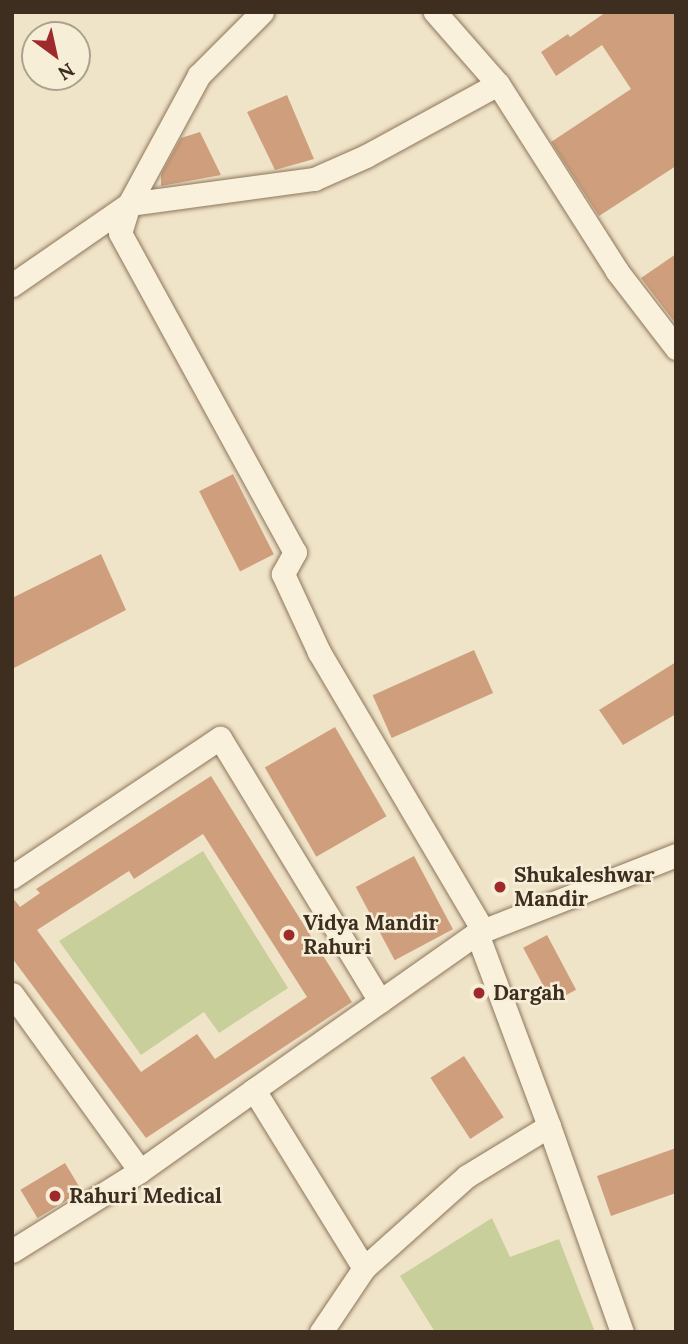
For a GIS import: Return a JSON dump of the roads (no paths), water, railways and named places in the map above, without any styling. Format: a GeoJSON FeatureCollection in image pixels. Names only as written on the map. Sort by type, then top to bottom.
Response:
{"type":"FeatureCollection","features":[{"type":"Feature","properties":{"kind":"street"},"geometry":{"type":"LineString","coordinates":[[262,12],[199,75],[129,204],[120,233],[295,552],[283,573],[319,652],[480,931],[622,1332]]}},
{"type":"Feature","properties":{"kind":"street"},"geometry":{"type":"LineString","coordinates":[[435,12],[498,84],[617,271],[676,348]]}},
{"type":"Feature","properties":{"kind":"street"},"geometry":{"type":"LineString","coordinates":[[12,285],[129,204],[314,179],[366,156],[498,84]]}},
{"type":"Feature","properties":{"kind":"street"},"geometry":{"type":"LineString","coordinates":[[12,877],[220,738],[380,1001]]}},
{"type":"Feature","properties":{"kind":"street"},"geometry":{"type":"LineString","coordinates":[[12,1251],[140,1171],[480,931],[676,855]]}},
{"type":"Feature","properties":{"kind":"street"},"geometry":{"type":"LineString","coordinates":[[12,994],[140,1171]]}},
{"type":"Feature","properties":{"kind":"street"},"geometry":{"type":"LineString","coordinates":[[254,1090],[364,1268]]}},
{"type":"Feature","properties":{"kind":"street"},"geometry":{"type":"LineString","coordinates":[[320,1332],[364,1268],[467,1175],[549,1126]]}},
{"type":"Feature","properties":{"kind":"place","name":"Shukaleshwar Mandir"},"geometry":{"type":"Point","coordinates":[500,887]}},
{"type":"Feature","properties":{"kind":"place","name":"Vidya Mandir Rahuri"},"geometry":{"type":"Point","coordinates":[289,935]}},
{"type":"Feature","properties":{"kind":"place","name":"Dargah"},"geometry":{"type":"Point","coordinates":[479,993]}},
{"type":"Feature","properties":{"kind":"place","name":"Rahuri Medical"},"geometry":{"type":"Point","coordinates":[55,1196]}}]}
